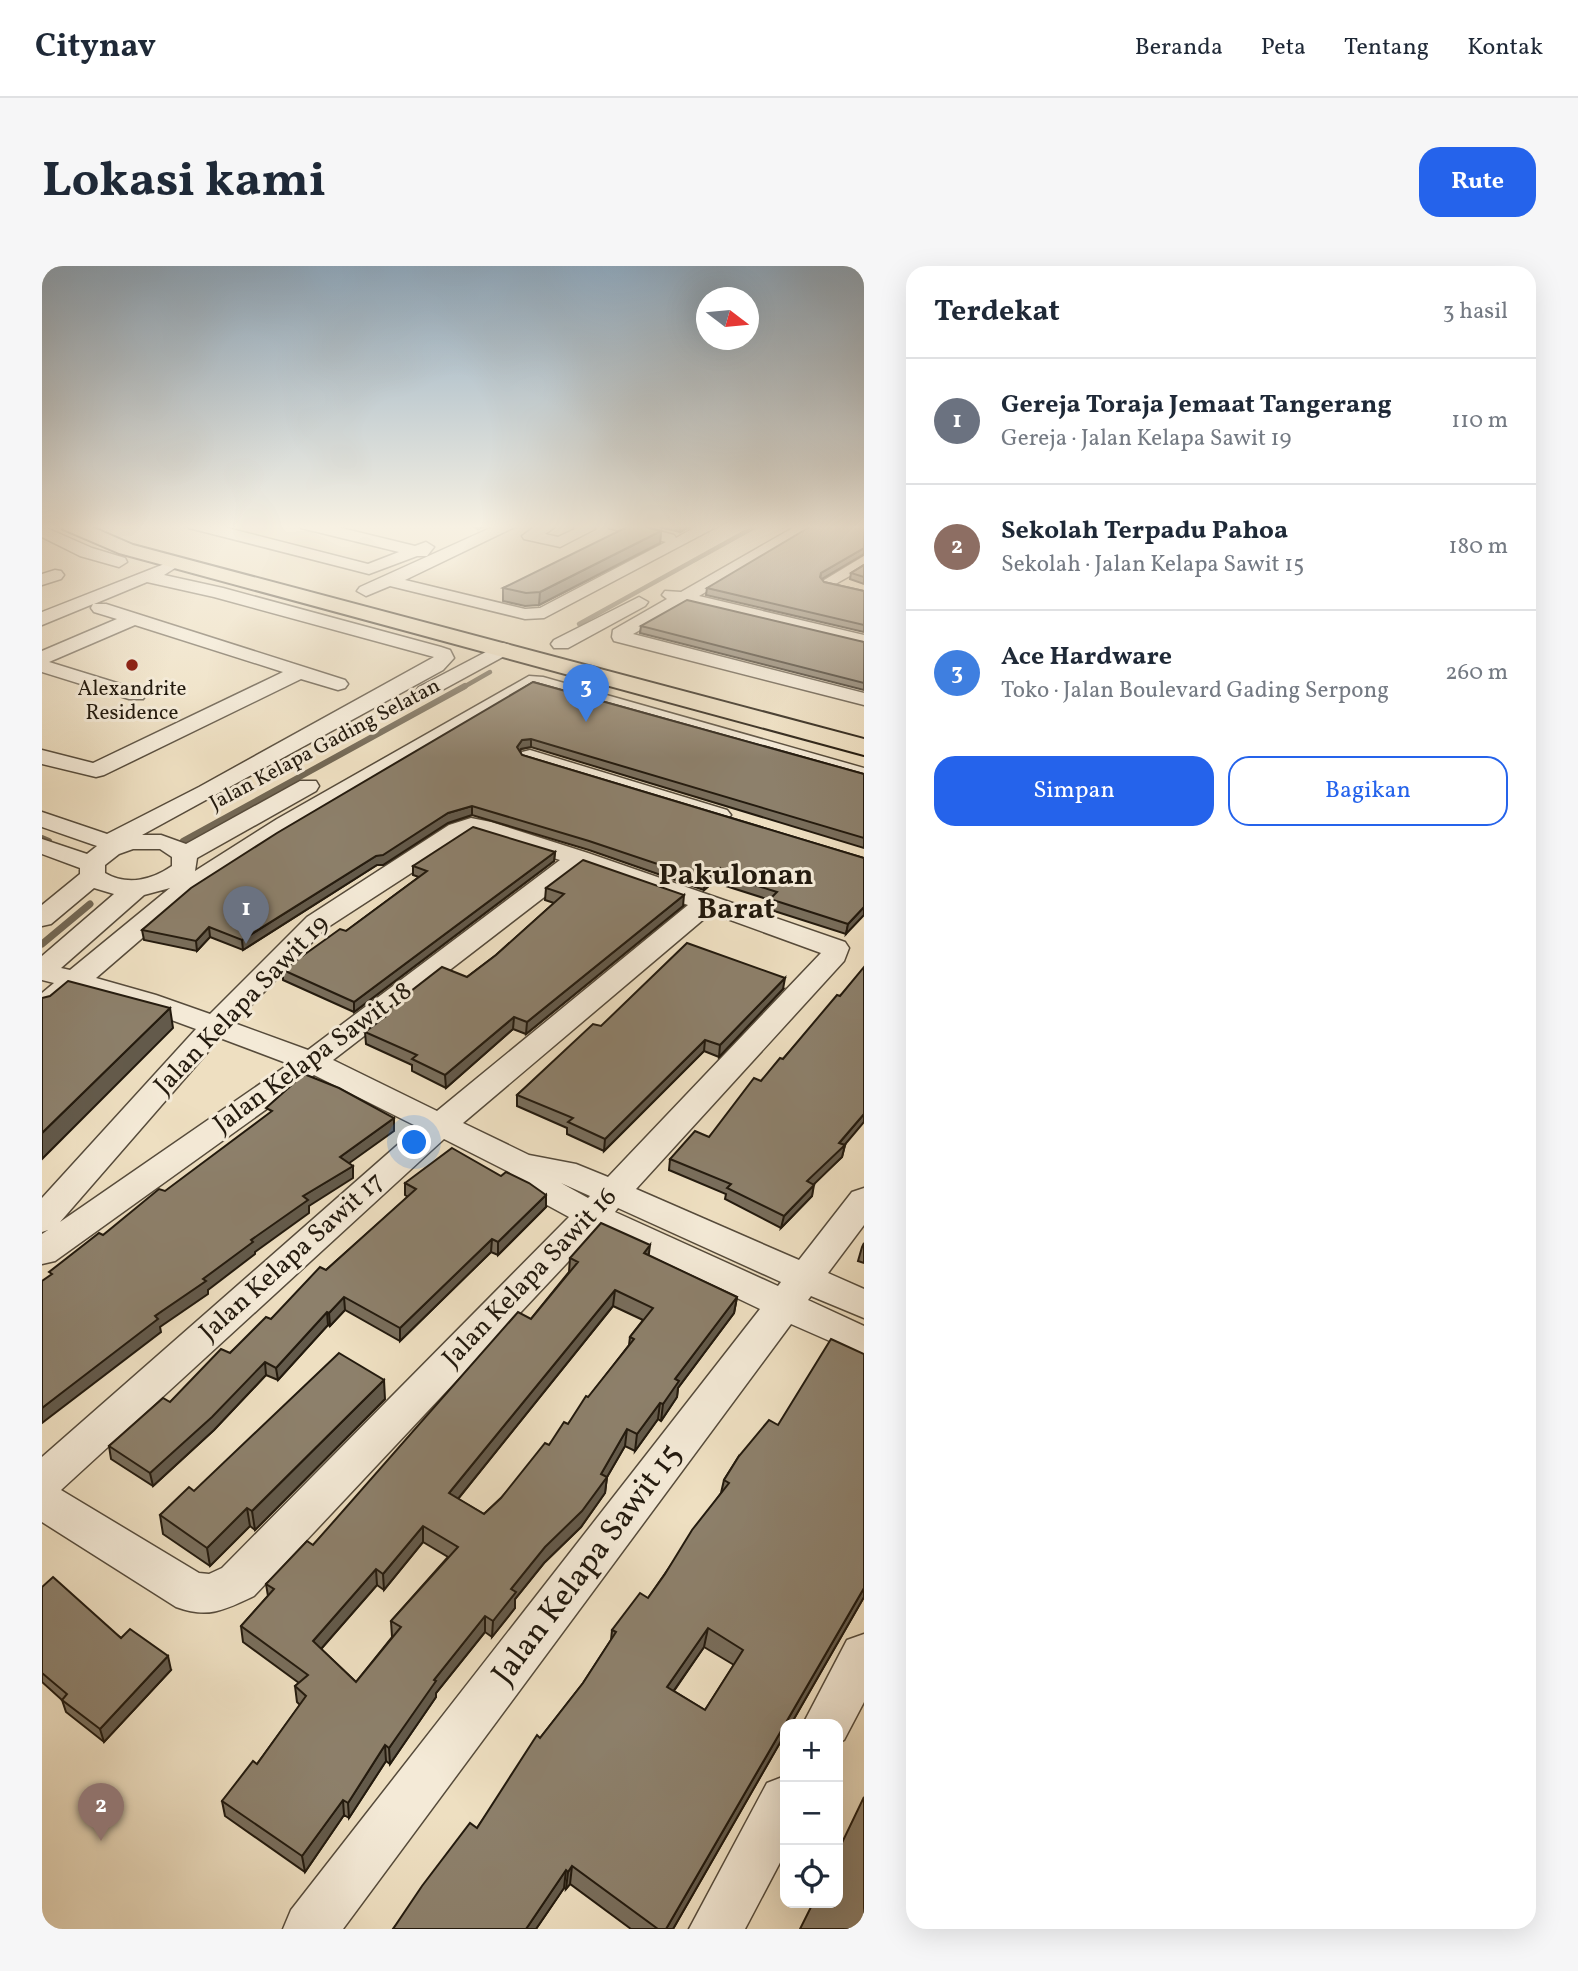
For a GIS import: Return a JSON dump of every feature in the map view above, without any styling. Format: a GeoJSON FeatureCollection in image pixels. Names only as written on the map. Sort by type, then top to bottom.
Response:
{"type":"FeatureCollection","features":[{"type":"Feature","properties":{"kind":"main road"},"geometry":{"type":"LineString","coordinates":[[326,603],[535,658],[864,722]]}},
{"type":"Feature","properties":{"kind":"main road"},"geometry":{"type":"LineString","coordinates":[[411,603],[552,636],[685,686],[864,747]]}},
{"type":"Feature","properties":{"kind":"street"},"geometry":{"type":"LineString","coordinates":[[42,610],[59,603]]}},
{"type":"Feature","properties":{"kind":"street"},"geometry":{"type":"LineString","coordinates":[[42,619],[83,603]]}},
{"type":"Feature","properties":{"kind":"street"},"geometry":{"type":"LineString","coordinates":[[43,916],[93,870],[106,850],[114,844],[216,796],[436,666],[444,658],[443,654],[434,650],[256,603]]}},
{"type":"Feature","properties":{"kind":"street"},"geometry":{"type":"LineString","coordinates":[[485,603],[535,614],[544,613],[564,603]]}},
{"type":"Feature","properties":{"kind":"street"},"geometry":{"type":"LineString","coordinates":[[552,636],[606,603]]}},
{"type":"Feature","properties":{"kind":"street"},"geometry":{"type":"LineString","coordinates":[[552,636],[632,603]]}},
{"type":"Feature","properties":{"kind":"street"},"geometry":{"type":"LineString","coordinates":[[674,603],[620,634],[621,637],[685,686],[864,775]]}},
{"type":"Feature","properties":{"kind":"street"},"geometry":{"type":"LineString","coordinates":[[701,603],[864,641]]}},
{"type":"Feature","properties":{"kind":"street"},"geometry":{"type":"LineString","coordinates":[[100,608],[338,684]]}},
{"type":"Feature","properties":{"kind":"street"},"geometry":{"type":"LineString","coordinates":[[42,658],[133,619]]}},
{"type":"Feature","properties":{"kind":"street","name":"Jalan Kelapa Gading Selatan"},"geometry":{"type":"LineString","coordinates":[[147,841],[216,796],[503,649]]}},
{"type":"Feature","properties":{"kind":"street","name":"Jalan Kelapa Gading Selatan"},"geometry":{"type":"LineString","coordinates":[[186,855],[535,658]]}},
{"type":"Feature","properties":{"kind":"street"},"geometry":{"type":"LineString","coordinates":[[42,666],[136,695]]}},
{"type":"Feature","properties":{"kind":"street"},"geometry":{"type":"LineString","coordinates":[[42,757],[96,771],[299,672]]}},
{"type":"Feature","properties":{"kind":"street"},"geometry":{"type":"LineString","coordinates":[[42,1008],[182,891],[285,824],[532,681],[685,686],[864,699]]}},
{"type":"Feature","properties":{"kind":"street"},"geometry":{"type":"LineString","coordinates":[[424,720],[465,720]]}},
{"type":"Feature","properties":{"kind":"street"},"geometry":{"type":"LineString","coordinates":[[530,757],[737,821]]}},
{"type":"Feature","properties":{"kind":"street"},"geometry":{"type":"LineString","coordinates":[[42,819],[114,844],[147,841],[172,845],[186,855],[184,869],[176,876],[165,882],[136,888],[110,885],[93,870],[42,846]]}},
{"type":"Feature","properties":{"kind":"street","name":"Jalan Kelapa Sawit 19"},"geometry":{"type":"LineString","coordinates":[[42,1220],[216,1025],[316,923],[458,830],[471,825],[579,858]]}},
{"type":"Feature","properties":{"kind":"street"},"geometry":{"type":"LineString","coordinates":[[579,858],[706,904]]}},
{"type":"Feature","properties":{"kind":"street","name":"Jalan Kelapa Sawit 18"},"geometry":{"type":"LineString","coordinates":[[42,1252],[312,1062],[579,858]]}},
{"type":"Feature","properties":{"kind":"street"},"geometry":{"type":"LineString","coordinates":[[42,971],[136,888]]}},
{"type":"Feature","properties":{"kind":"street","name":"Jalan Kelapa Sawit 16"},"geometry":{"type":"LineString","coordinates":[[42,1500],[192,1593],[212,1594],[238,1582],[602,1203],[834,955],[835,948],[706,904]]}},
{"type":"Feature","properties":{"kind":"street","name":"Jalan Kelapa Sawit 17"},"geometry":{"type":"LineString","coordinates":[[42,1482],[441,1124],[706,904]]}},
{"type":"Feature","properties":{"kind":"street"},"geometry":{"type":"LineString","coordinates":[[42,971],[216,1025],[312,1062],[521,1164],[548,1191],[602,1203],[796,1292],[864,1342]]}},
{"type":"Feature","properties":{"kind":"street","name":"Jalan Kelapa Sawit 15"},"geometry":{"type":"LineString","coordinates":[[310,1929],[864,1200]]}},
{"type":"Feature","properties":{"kind":"street"},"geometry":{"type":"LineString","coordinates":[[796,1292],[864,1304]]}},
{"type":"Feature","properties":{"kind":"street"},"geometry":{"type":"LineString","coordinates":[[830,1719],[864,1655]]}},
{"type":"Feature","properties":{"kind":"street"},"geometry":{"type":"LineString","coordinates":[[716,1929],[780,1810]]}},
{"type":"Feature","properties":{"kind":"building"},"geometry":{"type":"Polygon","coordinates":[[[682,603],[698,603],[864,642],[864,683],[641,626],[682,603]]]}},
{"type":"Feature","properties":{"kind":"building"},"geometry":{"type":"Polygon","coordinates":[[[769,603],[864,603],[864,625],[769,603]]]}},
{"type":"Feature","properties":{"kind":"building"},"geometry":{"type":"Polygon","coordinates":[[[533,682],[864,774],[864,838],[531,739],[522,740],[517,747],[522,755],[864,858],[864,907],[848,924],[770,899],[777,892],[727,876],[720,868],[705,880],[472,806],[448,813],[242,940],[209,927],[196,941],[142,930],[191,888],[277,833],[533,682]]]}},
{"type":"Feature","properties":{"kind":"building"},"geometry":{"type":"Polygon","coordinates":[[[473,827],[555,852],[354,1002],[283,970],[340,929],[346,931],[427,871],[413,866],[473,827]]]}},
{"type":"Feature","properties":{"kind":"building"},"geometry":{"type":"Polygon","coordinates":[[[583,860],[684,895],[527,1022],[514,1017],[445,1075],[412,1059],[417,1055],[365,1032],[389,1014],[384,1012],[442,967],[467,977],[496,955],[564,894],[546,888],[583,860]]]}},
{"type":"Feature","properties":{"kind":"building"},"geometry":{"type":"Polygon","coordinates":[[[687,943],[785,978],[720,1045],[705,1040],[605,1139],[568,1122],[573,1118],[517,1095],[593,1024],[601,1026],[687,943]]]}},
{"type":"Feature","properties":{"kind":"building"},"geometry":{"type":"Polygon","coordinates":[[[864,967],[864,1114],[839,1143],[845,1145],[807,1181],[814,1185],[784,1216],[727,1188],[731,1184],[670,1159],[695,1131],[709,1137],[754,1078],[761,1081],[780,1058],[783,1059],[864,967]]]}},
{"type":"Feature","properties":{"kind":"building"},"geometry":{"type":"Polygon","coordinates":[[[68,981],[170,1008],[42,1133],[42,998],[50,996],[68,981]]]}},
{"type":"Feature","properties":{"kind":"building"},"geometry":{"type":"Polygon","coordinates":[[[304,1074],[339,1088],[394,1118],[340,1157],[353,1166],[303,1196],[308,1200],[251,1240],[253,1242],[203,1279],[206,1281],[155,1316],[158,1319],[42,1408],[42,1281],[52,1274],[49,1272],[99,1233],[103,1235],[159,1189],[165,1191],[272,1111],[266,1108],[304,1074]]]}},
{"type":"Feature","properties":{"kind":"building"},"geometry":{"type":"Polygon","coordinates":[[[452,1148],[501,1176],[506,1172],[529,1183],[546,1195],[498,1242],[492,1239],[400,1328],[344,1297],[276,1368],[265,1362],[212,1417],[150,1473],[109,1446],[163,1398],[170,1402],[221,1349],[230,1353],[266,1317],[271,1319],[320,1267],[326,1270],[416,1189],[405,1183],[452,1148]]]}},
{"type":"Feature","properties":{"kind":"building"},"geometry":{"type":"Polygon","coordinates":[[[601,1223],[650,1245],[644,1253],[737,1297],[675,1379],[679,1381],[663,1404],[660,1403],[637,1434],[627,1429],[601,1474],[607,1477],[582,1511],[545,1547],[511,1589],[516,1592],[493,1621],[485,1616],[434,1680],[436,1681],[389,1748],[385,1745],[348,1803],[343,1800],[302,1856],[222,1801],[253,1761],[257,1764],[306,1696],[295,1686],[308,1675],[241,1626],[274,1589],[266,1584],[307,1541],[313,1545],[518,1312],[531,1319],[578,1262],[570,1258],[601,1223]],[[615,1290],[449,1493],[484,1514],[501,1498],[545,1443],[549,1445],[564,1422],[568,1424],[586,1396],[588,1397],[634,1339],[630,1337],[653,1308],[615,1290]],[[423,1526],[383,1574],[376,1569],[313,1641],[356,1682],[401,1627],[391,1621],[458,1547],[423,1526]]]}},
{"type":"Feature","properties":{"kind":"building"},"geometry":{"type":"Polygon","coordinates":[[[831,1339],[864,1354],[864,1588],[788,1719],[780,1719],[780,1733],[666,1929],[658,1929],[572,1866],[568,1872],[566,1870],[526,1929],[393,1929],[470,1823],[477,1828],[537,1735],[540,1738],[583,1683],[616,1632],[612,1630],[640,1593],[648,1598],[692,1530],[729,1483],[724,1480],[739,1456],[769,1420],[778,1425],[831,1339]],[[708,1628],[667,1687],[705,1710],[743,1650],[708,1628]]]}},
{"type":"Feature","properties":{"kind":"building"},"geometry":{"type":"Polygon","coordinates":[[[339,1353],[384,1380],[252,1511],[247,1508],[207,1548],[160,1515],[189,1487],[194,1491],[339,1353]]]}},
{"type":"Feature","properties":{"kind":"building"},"geometry":{"type":"Polygon","coordinates":[[[53,1577],[121,1638],[130,1629],[168,1656],[100,1729],[62,1700],[67,1694],[42,1673],[42,1587],[53,1577]]]}},
{"type":"Feature","properties":{"kind":"building"},"geometry":{"type":"Polygon","coordinates":[[[864,1797],[864,1929],[800,1929],[810,1908],[843,1908],[843,1841],[864,1797]]]}},
{"type":"Feature","properties":{"kind":"waterway"},"geometry":{"type":"LineString","coordinates":[[579,624],[618,603]]}},
{"type":"Feature","properties":{"kind":"waterway"},"geometry":{"type":"LineString","coordinates":[[462,688],[490,672]]}},
{"type":"Feature","properties":{"kind":"waterway"},"geometry":{"type":"LineString","coordinates":[[183,841],[465,686]]}},
{"type":"Feature","properties":{"kind":"waterway"},"geometry":{"type":"LineString","coordinates":[[42,838],[49,841]]}},
{"type":"Feature","properties":{"kind":"waterway"},"geometry":{"type":"LineString","coordinates":[[42,944],[90,904]]}},
{"type":"Feature","properties":{"kind":"place","name":"Alexandrite Residence"},"geometry":{"type":"Point","coordinates":[132,665]}},
{"type":"Feature","properties":{"kind":"place","name":"Ace Hardware"},"geometry":{"type":"Point","coordinates":[586,722]}},
{"type":"Feature","properties":{"kind":"place","name":"Gereja Toraja Jemaat Tangerang"},"geometry":{"type":"Point","coordinates":[246,944]}},
{"type":"Feature","properties":{"kind":"place","name":"Sekolah Terpadu Pahoa"},"geometry":{"type":"Point","coordinates":[101,1841]}},
{"type":"Feature","properties":{"kind":"district","name":"Pakulonan Barat"},"geometry":{"type":"Point","coordinates":[736,893]}}]}
